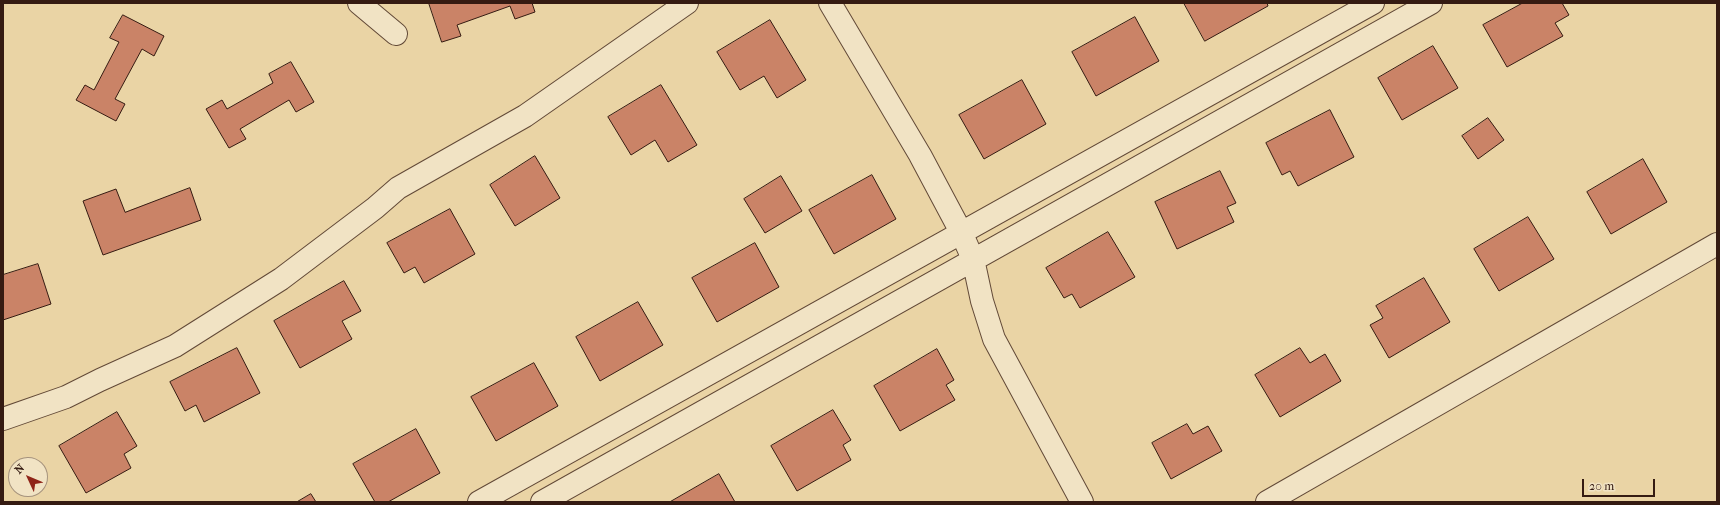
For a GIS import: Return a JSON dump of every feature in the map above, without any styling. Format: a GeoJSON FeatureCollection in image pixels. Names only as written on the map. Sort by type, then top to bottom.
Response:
{"type":"FeatureCollection","features":[{"type":"Feature","properties":{"kind":"street"},"geometry":{"type":"LineString","coordinates":[[359,3],[396,34]]}},
{"type":"Feature","properties":{"kind":"street"},"geometry":{"type":"LineString","coordinates":[[3,419],[66,398],[100,380],[175,346],[287,274],[375,208],[398,188],[525,116],[687,3]]}},
{"type":"Feature","properties":{"kind":"street"},"geometry":{"type":"LineString","coordinates":[[830,3],[920,155],[960,232],[973,259],[982,301],[994,339],[1082,502]]}},
{"type":"Feature","properties":{"kind":"street"},"geometry":{"type":"LineString","coordinates":[[479,502],[1372,3]]}},
{"type":"Feature","properties":{"kind":"street"},"geometry":{"type":"LineString","coordinates":[[542,502],[1431,3]]}},
{"type":"Feature","properties":{"kind":"street"},"geometry":{"type":"LineString","coordinates":[[1267,502],[1717,244]]}},
{"type":"Feature","properties":{"kind":"building"},"geometry":{"type":"Polygon","coordinates":[[[429,3],[532,3],[535,12],[515,19],[510,6],[457,25],[461,36],[442,42],[429,3]]]}},
{"type":"Feature","properties":{"kind":"building"},"geometry":{"type":"Polygon","coordinates":[[[1184,3],[1267,3],[1268,6],[1205,41],[1184,3]]]}},
{"type":"Feature","properties":{"kind":"building"},"geometry":{"type":"Polygon","coordinates":[[[1523,3],[1562,3],[1569,15],[1555,23],[1563,36],[1507,67],[1483,25],[1523,3]]]}},
{"type":"Feature","properties":{"kind":"building"},"geometry":{"type":"Polygon","coordinates":[[[123,15],[164,36],[154,56],[142,49],[115,99],[125,104],[116,121],[76,100],[85,85],[94,90],[119,42],[110,38],[123,15]]]}},
{"type":"Feature","properties":{"kind":"building"},"geometry":{"type":"Polygon","coordinates":[[[1135,17],[1159,61],[1096,96],[1072,52],[1135,17]]]}},
{"type":"Feature","properties":{"kind":"building"},"geometry":{"type":"Polygon","coordinates":[[[770,20],[806,80],[777,98],[764,76],[740,90],[717,52],[770,20]]]}},
{"type":"Feature","properties":{"kind":"building"},"geometry":{"type":"Polygon","coordinates":[[[1433,46],[1458,88],[1402,120],[1378,78],[1433,46]]]}},
{"type":"Feature","properties":{"kind":"building"},"geometry":{"type":"Polygon","coordinates":[[[291,62],[314,102],[296,112],[289,100],[240,129],[246,139],[229,148],[206,109],[222,100],[227,109],[273,83],[269,74],[291,62]]]}},
{"type":"Feature","properties":{"kind":"building"},"geometry":{"type":"Polygon","coordinates":[[[1022,80],[1046,124],[984,159],[959,115],[1022,80]]]}},
{"type":"Feature","properties":{"kind":"building"},"geometry":{"type":"Polygon","coordinates":[[[661,85],[697,145],[668,162],[655,140],[631,155],[608,117],[661,85]]]}},
{"type":"Feature","properties":{"kind":"building"},"geometry":{"type":"Polygon","coordinates":[[[1330,110],[1354,157],[1298,186],[1290,171],[1282,175],[1266,143],[1330,110]]]}},
{"type":"Feature","properties":{"kind":"building"},"geometry":{"type":"Polygon","coordinates":[[[1488,118],[1504,140],[1478,159],[1462,136],[1488,118]]]}},
{"type":"Feature","properties":{"kind":"building"},"geometry":{"type":"Polygon","coordinates":[[[535,156],[560,198],[515,226],[490,185],[535,156]]]}},
{"type":"Feature","properties":{"kind":"building"},"geometry":{"type":"Polygon","coordinates":[[[1643,159],[1667,202],[1611,234],[1587,192],[1643,159]]]}},
{"type":"Feature","properties":{"kind":"building"},"geometry":{"type":"Polygon","coordinates":[[[1220,171],[1236,203],[1227,207],[1234,222],[1177,249],[1155,202],[1220,171]]]}},
{"type":"Feature","properties":{"kind":"building"},"geometry":{"type":"Polygon","coordinates":[[[872,175],[896,219],[834,254],[809,210],[872,175]]]}},
{"type":"Feature","properties":{"kind":"building"},"geometry":{"type":"Polygon","coordinates":[[[781,176],[802,211],[765,233],[744,199],[781,176]]]}},
{"type":"Feature","properties":{"kind":"building"},"geometry":{"type":"Polygon","coordinates":[[[190,188],[201,220],[103,255],[83,201],[116,189],[125,212],[190,188]]]}},
{"type":"Feature","properties":{"kind":"building"},"geometry":{"type":"Polygon","coordinates":[[[450,209],[475,254],[424,283],[415,267],[404,273],[387,243],[450,209]]]}},
{"type":"Feature","properties":{"kind":"building"},"geometry":{"type":"Polygon","coordinates":[[[1528,217],[1554,259],[1499,291],[1474,249],[1528,217]]]}},
{"type":"Feature","properties":{"kind":"building"},"geometry":{"type":"Polygon","coordinates":[[[1108,232],[1135,277],[1080,308],[1072,294],[1064,298],[1046,268],[1108,232]]]}},
{"type":"Feature","properties":{"kind":"building"},"geometry":{"type":"Polygon","coordinates":[[[755,243],[779,287],[717,322],[692,278],[755,243]]]}},
{"type":"Feature","properties":{"kind":"building"},"geometry":{"type":"Polygon","coordinates":[[[38,264],[51,304],[3,320],[3,275],[38,264]]]}},
{"type":"Feature","properties":{"kind":"building"},"geometry":{"type":"Polygon","coordinates":[[[1424,278],[1450,322],[1389,358],[1370,325],[1383,318],[1376,306],[1424,278]]]}},
{"type":"Feature","properties":{"kind":"building"},"geometry":{"type":"Polygon","coordinates":[[[344,281],[361,311],[342,321],[352,339],[300,368],[274,321],[344,281]]]}},
{"type":"Feature","properties":{"kind":"building"},"geometry":{"type":"Polygon","coordinates":[[[638,302],[663,345],[600,381],[576,337],[638,302]]]}},
{"type":"Feature","properties":{"kind":"building"},"geometry":{"type":"Polygon","coordinates":[[[237,348],[260,393],[204,422],[196,405],[185,411],[170,382],[237,348]]]}},
{"type":"Feature","properties":{"kind":"building"},"geometry":{"type":"Polygon","coordinates":[[[1300,348],[1310,363],[1325,354],[1341,381],[1280,417],[1255,375],[1300,348]]]}},
{"type":"Feature","properties":{"kind":"building"},"geometry":{"type":"Polygon","coordinates":[[[937,349],[954,380],[946,385],[955,400],[900,431],[874,386],[937,349]]]}},
{"type":"Feature","properties":{"kind":"building"},"geometry":{"type":"Polygon","coordinates":[[[534,363],[558,406],[496,441],[471,397],[534,363]]]}},
{"type":"Feature","properties":{"kind":"building"},"geometry":{"type":"Polygon","coordinates":[[[833,410],[851,440],[843,445],[851,460],[797,491],[771,446],[833,410]]]}},
{"type":"Feature","properties":{"kind":"building"},"geometry":{"type":"Polygon","coordinates":[[[117,412],[137,446],[124,454],[131,468],[86,493],[59,446],[117,412]]]}},
{"type":"Feature","properties":{"kind":"building"},"geometry":{"type":"Polygon","coordinates":[[[1187,424],[1193,434],[1208,426],[1222,451],[1171,479],[1152,443],[1187,424]]]}},
{"type":"Feature","properties":{"kind":"building"},"geometry":{"type":"Polygon","coordinates":[[[416,429],[440,473],[388,502],[375,502],[353,464],[416,429]]]}},
{"type":"Feature","properties":{"kind":"building"},"geometry":{"type":"Polygon","coordinates":[[[719,474],[735,502],[670,502],[719,474]]]}},
{"type":"Feature","properties":{"kind":"building"},"geometry":{"type":"Polygon","coordinates":[[[311,494],[316,502],[297,502],[311,494]]]}}]}
